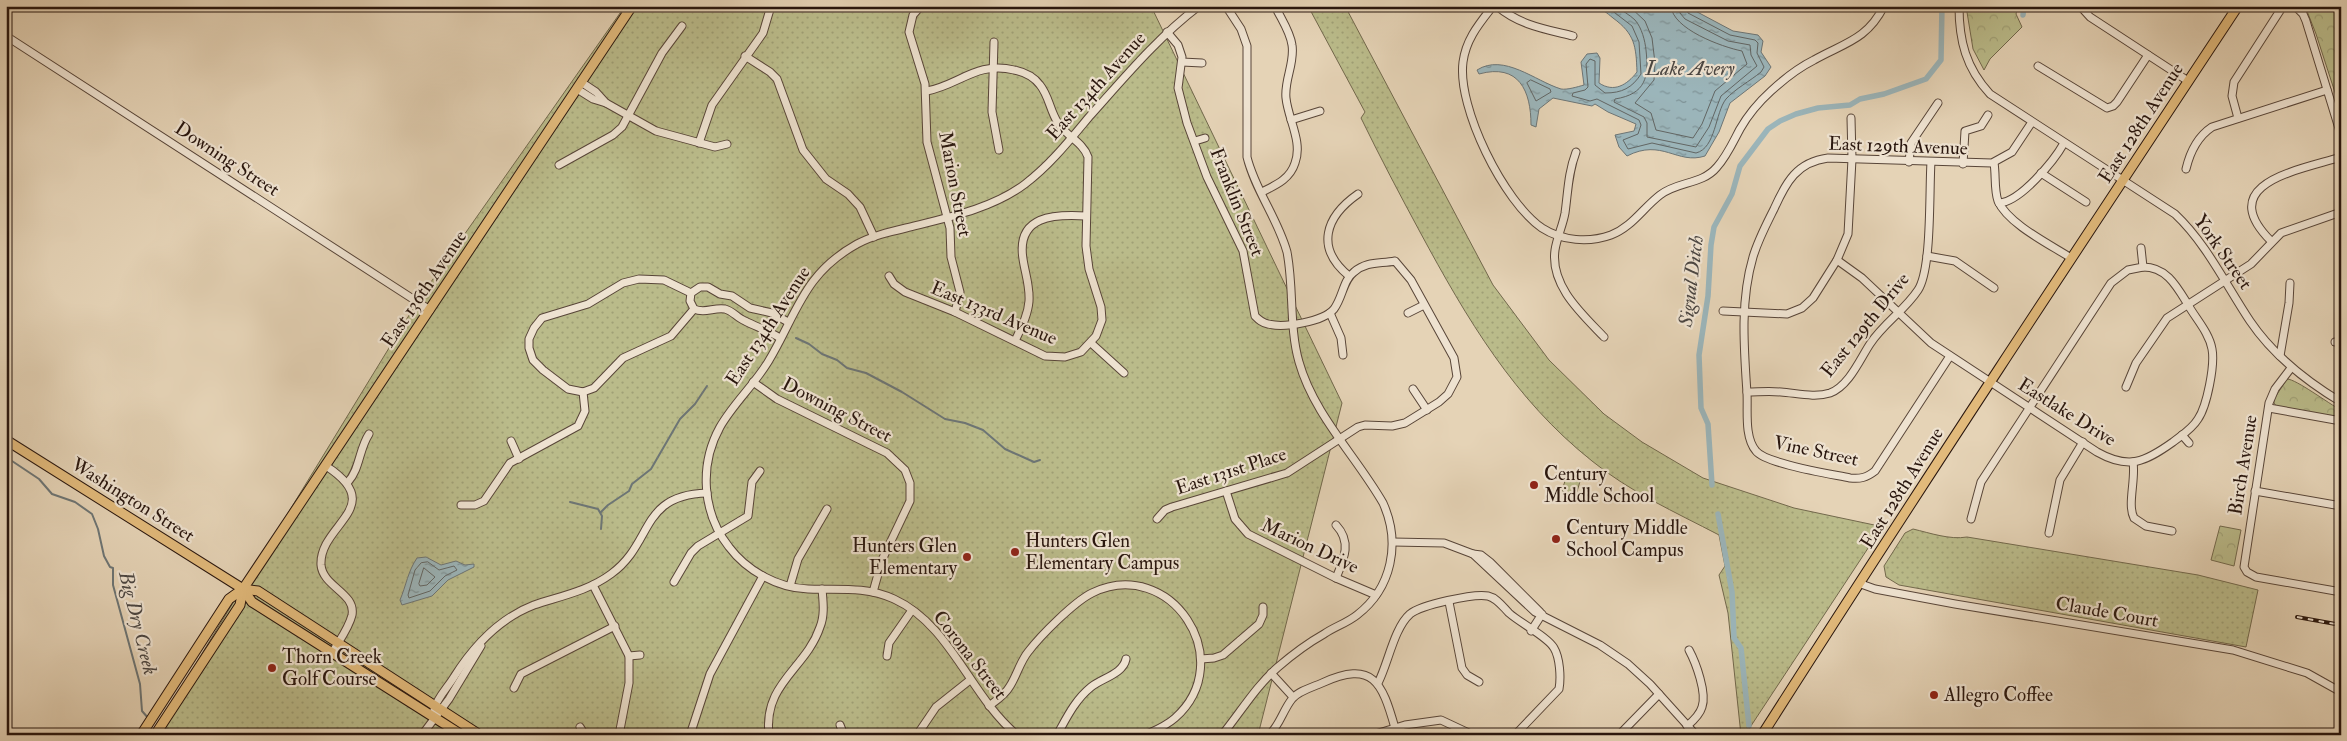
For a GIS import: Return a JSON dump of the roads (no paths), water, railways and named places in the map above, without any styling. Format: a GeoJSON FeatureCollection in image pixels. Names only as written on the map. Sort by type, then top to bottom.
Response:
{"type":"FeatureCollection","features":[{"type":"Feature","properties":{"kind":"main road","name":"East 136th Avenue"},"geometry":{"type":"LineString","coordinates":[[155,735],[240,605],[244,589],[632,6]]}},
{"type":"Feature","properties":{"kind":"main road","name":"East 128th Avenue"},"geometry":{"type":"LineString","coordinates":[[1762,735],[2071,258],[2238,6]]}},
{"type":"Feature","properties":{"kind":"main road","name":"Washington Street"},"geometry":{"type":"LineString","coordinates":[[6,440],[244,589],[258,591],[480,735]]}},
{"type":"Feature","properties":{"kind":"main road","name":"East 136th Avenue"},"geometry":{"type":"LineString","coordinates":[[141,735],[229,599],[244,589]]}},
{"type":"Feature","properties":{"kind":"main road","name":"Washington Street"},"geometry":{"type":"LineString","coordinates":[[244,589],[252,602],[462,735]]}},
{"type":"Feature","properties":{"kind":"street"},"geometry":{"type":"LineString","coordinates":[[699,143],[712,105],[745,56],[763,34],[771,6]]}},
{"type":"Feature","properties":{"kind":"street","name":"Marion Street"},"geometry":{"type":"LineString","coordinates":[[921,6],[913,15],[910,32],[927,91],[927,142],[952,238],[952,257],[960,292],[955,312]]}},
{"type":"Feature","properties":{"kind":"street","name":"East 134th Avenue"},"geometry":{"type":"LineString","coordinates":[[706,493],[706,469],[713,442],[724,421],[770,359],[805,291],[822,270],[844,253],[874,237],[948,217],[993,202],[1022,187],[1045,168],[1136,64],[1168,32],[1199,6]]}},
{"type":"Feature","properties":{"kind":"street"},"geometry":{"type":"LineString","coordinates":[[1222,735],[1271,674],[1318,637],[1355,616],[1376,595],[1389,570],[1393,542],[1389,520],[1383,503],[1307,387],[1298,361],[1287,252],[1283,237],[1248,163],[1246,149],[1247,46],[1241,28],[1226,6]]}},
{"type":"Feature","properties":{"kind":"street"},"geometry":{"type":"LineString","coordinates":[[1262,192],[1286,178],[1296,162],[1298,144],[1285,91],[1292,57],[1292,45],[1287,30],[1274,6]]}},
{"type":"Feature","properties":{"kind":"street"},"geometry":{"type":"LineString","coordinates":[[1493,6],[1471,37],[1463,60],[1464,85],[1473,123],[1506,186],[1535,222],[1560,237],[1580,240],[1611,235],[1627,227],[1661,194],[1706,178],[1724,159],[1746,119],[1770,92],[1801,67],[1858,38],[1870,27],[1884,6]]}},
{"type":"Feature","properties":{"kind":"street"},"geometry":{"type":"LineString","coordinates":[[1497,6],[1511,18],[1527,25],[1573,36]]}},
{"type":"Feature","properties":{"kind":"street","name":"York Street"},"geometry":{"type":"LineString","coordinates":[[1959,6],[1962,44],[1966,59],[1990,94],[2064,144],[2124,179],[2168,208],[2191,231],[2251,323],[2280,356],[2291,368],[2341,402]]}},
{"type":"Feature","properties":{"kind":"street"},"geometry":{"type":"LineString","coordinates":[[2080,6],[2090,18],[2188,81]]}},
{"type":"Feature","properties":{"kind":"street"},"geometry":{"type":"LineString","coordinates":[[2238,118],[2232,96],[2234,82],[2283,6]]}},
{"type":"Feature","properties":{"kind":"street"},"geometry":{"type":"LineString","coordinates":[[2295,6],[2304,14],[2341,135]]}},
{"type":"Feature","properties":{"kind":"street"},"geometry":{"type":"LineString","coordinates":[[558,165],[613,135],[628,117],[662,53],[682,26]]}},
{"type":"Feature","properties":{"kind":"street","name":"Franklin Street"},"geometry":{"type":"LineString","coordinates":[[1168,32],[1180,49],[1182,62],[1179,95],[1207,177],[1243,251],[1248,271],[1252,312],[1261,322],[1266,324],[1294,324],[1312,321],[1330,313]]}},
{"type":"Feature","properties":{"kind":"street","name":"Downing Street"},"geometry":{"type":"LineString","coordinates":[[6,36],[430,310]]}},
{"type":"Feature","properties":{"kind":"street"},"geometry":{"type":"LineString","coordinates":[[994,42],[992,112],[999,150]]}},
{"type":"Feature","properties":{"kind":"street"},"geometry":{"type":"LineString","coordinates":[[2038,66],[2102,106],[2112,110],[2148,55]]}},
{"type":"Feature","properties":{"kind":"street"},"geometry":{"type":"LineString","coordinates":[[745,56],[770,72],[776,79],[803,150],[826,179],[848,194],[860,207],[874,237]]}},
{"type":"Feature","properties":{"kind":"street"},"geometry":{"type":"LineString","coordinates":[[1182,62],[1202,63]]}},
{"type":"Feature","properties":{"kind":"street"},"geometry":{"type":"LineString","coordinates":[[927,91],[942,88],[970,73],[993,68],[1018,71],[1036,80],[1045,93],[1058,124],[1083,148],[1088,157],[1087,260],[1102,312],[1101,324],[1091,343],[1124,373]]}},
{"type":"Feature","properties":{"kind":"street"},"geometry":{"type":"LineString","coordinates":[[579,86],[593,99],[606,103],[656,131],[715,147],[727,144]]}},
{"type":"Feature","properties":{"kind":"street"},"geometry":{"type":"LineString","coordinates":[[2186,169],[2190,155],[2202,135],[2212,127],[2327,90]]}},
{"type":"Feature","properties":{"kind":"street"},"geometry":{"type":"LineString","coordinates":[[1909,162],[1911,143],[1938,103]]}},
{"type":"Feature","properties":{"kind":"street"},"geometry":{"type":"LineString","coordinates":[[1291,120],[1320,110]]}},
{"type":"Feature","properties":{"kind":"street"},"geometry":{"type":"LineString","coordinates":[[1963,164],[1966,131],[1981,126],[1988,115]]}},
{"type":"Feature","properties":{"kind":"street"},"geometry":{"type":"LineString","coordinates":[[1723,311],[1780,315],[1799,310],[1813,298],[1837,260],[1848,234],[1852,159],[1851,118]]}},
{"type":"Feature","properties":{"kind":"street","name":"East 129th Avenue"},"geometry":{"type":"LineString","coordinates":[[1753,447],[1749,435],[1743,337],[1748,277],[1753,255],[1789,179],[1796,171],[1811,162],[1828,158],[1963,164],[1994,163],[2012,152],[2032,122]]}},
{"type":"Feature","properties":{"kind":"street"},"geometry":{"type":"LineString","coordinates":[[1195,141],[1205,138]]}},
{"type":"Feature","properties":{"kind":"street"},"geometry":{"type":"LineString","coordinates":[[1999,203],[2007,202],[2050,165],[2064,144]]}},
{"type":"Feature","properties":{"kind":"street"},"geometry":{"type":"LineString","coordinates":[[1576,152],[1568,180],[1566,205],[1555,256],[1558,276],[1564,291],[1580,312],[1604,337]]}},
{"type":"Feature","properties":{"kind":"street"},"geometry":{"type":"LineString","coordinates":[[2271,241],[2257,227],[2248,210],[2256,193],[2268,181],[2341,157]]}},
{"type":"Feature","properties":{"kind":"street","name":"East 129th Drive"},"geometry":{"type":"LineString","coordinates":[[1747,392],[1813,395],[1832,392],[1845,382],[1878,333],[1920,288],[1925,274],[1927,256],[1931,162]]}},
{"type":"Feature","properties":{"kind":"street"},"geometry":{"type":"LineString","coordinates":[[1994,163],[1999,203],[2024,227],[2071,258]]}},
{"type":"Feature","properties":{"kind":"street","name":"East 128th Avenue"},"geometry":{"type":"LineString","coordinates":[[2041,173],[2086,202]]}},
{"type":"Feature","properties":{"kind":"street"},"geometry":{"type":"LineString","coordinates":[[1343,355],[1341,338],[1330,313],[1337,305],[1349,276],[1332,259],[1328,240],[1331,227],[1344,205],[1358,194]]}},
{"type":"Feature","properties":{"kind":"street"},"geometry":{"type":"LineString","coordinates":[[2126,387],[2136,362],[2161,324],[2187,304],[2225,282],[2254,261],[2271,241],[2285,230],[2341,212]]}},
{"type":"Feature","properties":{"kind":"street"},"geometry":{"type":"LineString","coordinates":[[1015,341],[1029,304],[1022,249],[1026,235],[1037,222],[1047,216],[1086,216]]}},
{"type":"Feature","properties":{"kind":"street"},"geometry":{"type":"LineString","coordinates":[[1971,519],[1981,482],[2112,283],[2128,270],[2143,266],[2141,248]]}},
{"type":"Feature","properties":{"kind":"street"},"geometry":{"type":"LineString","coordinates":[[1927,256],[1955,261],[1994,288]]}},
{"type":"Feature","properties":{"kind":"street","name":"East 131st Place"},"geometry":{"type":"LineString","coordinates":[[1157,519],[1168,508],[1287,473],[1340,438],[1365,425],[1392,426],[1405,423],[1427,410],[1448,394],[1456,377],[1451,352],[1410,280],[1395,260],[1370,263],[1349,276]]}},
{"type":"Feature","properties":{"kind":"street","name":"Eastlake Drive"},"geometry":{"type":"LineString","coordinates":[[1837,260],[1862,278],[1930,343],[2112,460],[2133,462],[2154,455],[2192,427],[2203,410],[2213,354],[2209,338],[2170,278],[2160,270],[2143,266]]}},
{"type":"Feature","properties":{"kind":"street","name":"East 133rd Avenue"},"geometry":{"type":"LineString","coordinates":[[889,276],[901,290],[955,312],[1045,356],[1054,358],[1073,356],[1091,343]]}},
{"type":"Feature","properties":{"kind":"street"},"geometry":{"type":"LineString","coordinates":[[691,294],[664,280],[639,278],[623,283],[588,304],[542,318],[534,328],[529,340],[529,348],[533,360],[543,370],[568,389],[583,392],[594,388],[623,358],[672,336],[694,309]]}},
{"type":"Feature","properties":{"kind":"street"},"geometry":{"type":"LineString","coordinates":[[2280,356],[2289,303],[2290,283]]}},
{"type":"Feature","properties":{"kind":"street"},"geometry":{"type":"LineString","coordinates":[[780,338],[761,327],[746,322],[729,310],[717,308],[702,312],[694,309],[690,301],[691,294],[700,287],[708,287],[720,294],[732,296],[755,310],[772,313],[788,322]]}},
{"type":"Feature","properties":{"kind":"street"},"geometry":{"type":"LineString","coordinates":[[1408,313],[1424,305]]}},
{"type":"Feature","properties":{"kind":"street","name":"Vine Street"},"geometry":{"type":"LineString","coordinates":[[1753,447],[1760,455],[1768,459],[1850,478],[1865,478],[1875,471],[1950,356]]}},
{"type":"Feature","properties":{"kind":"street","name":"Birch Avenue"},"geometry":{"type":"LineString","coordinates":[[2291,368],[2276,389],[2268,408],[2243,561],[2247,572],[2256,577],[2341,592]]}},
{"type":"Feature","properties":{"kind":"street","name":"Downing Street"},"geometry":{"type":"LineString","coordinates":[[753,382],[778,399],[887,453],[905,470],[910,482],[910,501],[882,560],[873,592]]}},
{"type":"Feature","properties":{"kind":"street"},"geometry":{"type":"LineString","coordinates":[[1413,388],[1427,410]]}},
{"type":"Feature","properties":{"kind":"street"},"geometry":{"type":"LineString","coordinates":[[461,505],[476,505],[484,501],[505,467],[578,426],[585,411],[583,392]]}},
{"type":"Feature","properties":{"kind":"street"},"geometry":{"type":"LineString","coordinates":[[2268,408],[2341,421]]}},
{"type":"Feature","properties":{"kind":"street"},"geometry":{"type":"LineString","coordinates":[[348,482],[356,472],[363,444],[369,434]]}},
{"type":"Feature","properties":{"kind":"street"},"geometry":{"type":"LineString","coordinates":[[2182,435],[2189,444]]}},
{"type":"Feature","properties":{"kind":"street"},"geometry":{"type":"LineString","coordinates":[[511,441],[519,459]]}},
{"type":"Feature","properties":{"kind":"street"},"geometry":{"type":"LineString","coordinates":[[2050,533],[2060,480],[2083,442]]}},
{"type":"Feature","properties":{"kind":"street"},"geometry":{"type":"LineString","coordinates":[[2133,462],[2135,479],[2131,508],[2134,518],[2146,526],[2172,531]]}},
{"type":"Feature","properties":{"kind":"street"},"geometry":{"type":"LineString","coordinates":[[326,466],[348,482],[352,500],[350,508],[326,546],[321,563],[326,579],[348,600],[352,608],[352,616],[332,653]]}},
{"type":"Feature","properties":{"kind":"street"},"geometry":{"type":"LineString","coordinates":[[674,582],[691,553],[702,543],[748,516],[752,482],[760,471]]}},
{"type":"Feature","properties":{"kind":"street","name":"Marion Drive"},"geometry":{"type":"LineString","coordinates":[[1226,491],[1235,519],[1248,534],[1336,578],[1376,595]]}},
{"type":"Feature","properties":{"kind":"street"},"geometry":{"type":"LineString","coordinates":[[2255,491],[2341,506]]}},
{"type":"Feature","properties":{"kind":"street"},"geometry":{"type":"LineString","coordinates":[[422,735],[483,641],[499,625],[524,610],[594,585],[624,563],[662,506],[685,495],[706,493]]}},
{"type":"Feature","properties":{"kind":"street","name":"Corona Street"},"geometry":{"type":"LineString","coordinates":[[706,493],[711,512],[720,533],[729,547],[743,562],[763,576],[790,586],[854,589],[873,592],[894,599],[912,610],[937,632],[988,706],[1014,734]]}},
{"type":"Feature","properties":{"kind":"street"},"geometry":{"type":"LineString","coordinates":[[790,586],[798,559],[827,509]]}},
{"type":"Feature","properties":{"kind":"street"},"geometry":{"type":"LineString","coordinates":[[1336,526],[1345,536],[1346,545],[1344,558],[1336,578]]}},
{"type":"Feature","properties":{"kind":"street"},"geometry":{"type":"LineString","coordinates":[[1393,542],[1444,544],[1473,554],[1518,598],[1536,612],[1610,651],[1640,674],[1687,726],[1697,734]]}},
{"type":"Feature","properties":{"kind":"street"},"geometry":{"type":"LineString","coordinates":[[690,735],[710,674],[763,576]]}},
{"type":"Feature","properties":{"kind":"street","name":"Claude Court"},"geometry":{"type":"LineString","coordinates":[[1861,584],[1883,591],[2233,650],[2307,674],[2341,692]]}},
{"type":"Feature","properties":{"kind":"street"},"geometry":{"type":"LineString","coordinates":[[594,585],[629,656],[629,683],[619,735]]}},
{"type":"Feature","properties":{"kind":"street"},"geometry":{"type":"LineString","coordinates":[[988,706],[1001,697],[1011,685],[1028,652],[1074,606],[1093,593],[1110,587],[1142,588],[1170,600],[1182,611],[1192,625],[1201,658],[1196,689],[1187,705],[1170,722],[1145,735]]}},
{"type":"Feature","properties":{"kind":"street"},"geometry":{"type":"LineString","coordinates":[[768,735],[769,714],[776,692],[810,646],[821,626],[823,610],[822,589]]}},
{"type":"Feature","properties":{"kind":"street"},"geometry":{"type":"LineString","coordinates":[[1378,683],[1406,618],[1421,608],[1474,596],[1487,596],[1495,599],[1516,620],[1550,643],[1554,649],[1560,682],[1557,693],[1515,735]]}},
{"type":"Feature","properties":{"kind":"street"},"geometry":{"type":"LineString","coordinates":[[1449,602],[1462,668],[1467,675],[1479,682]]}},
{"type":"Feature","properties":{"kind":"street"},"geometry":{"type":"LineString","coordinates":[[1201,658],[1221,656],[1260,622],[1263,607]]}},
{"type":"Feature","properties":{"kind":"street"},"geometry":{"type":"LineString","coordinates":[[887,656],[889,643],[912,610]]}},
{"type":"Feature","properties":{"kind":"street"},"geometry":{"type":"LineString","coordinates":[[1531,631],[1542,614]]}},
{"type":"Feature","properties":{"kind":"street"},"geometry":{"type":"LineString","coordinates":[[514,688],[521,674],[615,626]]}},
{"type":"Feature","properties":{"kind":"street"},"geometry":{"type":"LineString","coordinates":[[1687,726],[1701,710],[1703,700],[1696,664],[1689,650]]}},
{"type":"Feature","properties":{"kind":"street"},"geometry":{"type":"LineString","coordinates":[[629,656],[640,655]]}},
{"type":"Feature","properties":{"kind":"street"},"geometry":{"type":"LineString","coordinates":[[1057,735],[1072,708],[1082,696],[1098,682],[1118,672],[1126,659]]}},
{"type":"Feature","properties":{"kind":"street"},"geometry":{"type":"LineString","coordinates":[[1271,674],[1293,697]]}},
{"type":"Feature","properties":{"kind":"street"},"geometry":{"type":"LineString","coordinates":[[1269,735],[1276,727],[1293,697],[1341,674],[1361,674],[1378,683],[1384,692],[1395,728]]}},
{"type":"Feature","properties":{"kind":"street"},"geometry":{"type":"LineString","coordinates":[[917,735],[936,707],[970,680]]}},
{"type":"Feature","properties":{"kind":"street"},"geometry":{"type":"LineString","coordinates":[[1619,735],[1659,694]]}},
{"type":"Feature","properties":{"kind":"street"},"geometry":{"type":"LineString","coordinates":[[1372,735],[1395,728],[1440,720],[1472,735]]}},
{"type":"Feature","properties":{"kind":"street"},"geometry":{"type":"LineString","coordinates":[[840,724],[844,735]]}},
{"type":"Feature","properties":{"kind":"street"},"geometry":{"type":"LineString","coordinates":[[580,727],[584,735]]}},
{"type":"Feature","properties":{"kind":"water","name":"Lake Avery"},"geometry":{"type":"Polygon","coordinates":[[[1593,6],[1686,6],[1733,31],[1758,35],[1763,41],[1761,52],[1771,67],[1765,76],[1730,103],[1719,132],[1705,156],[1695,158],[1660,150],[1650,150],[1639,151],[1627,156],[1619,147],[1615,135],[1634,131],[1636,124],[1595,104],[1592,106],[1553,98],[1539,109],[1536,127],[1531,125],[1528,101],[1520,83],[1513,76],[1504,73],[1479,74],[1477,70],[1487,66],[1509,66],[1561,89],[1569,89],[1584,85],[1581,62],[1587,54],[1597,53],[1600,58],[1599,83],[1610,87],[1625,84],[1637,72],[1633,41],[1620,24],[1604,11],[1593,6]]]}},
{"type":"Feature","properties":{"kind":"water"},"geometry":{"type":"Polygon","coordinates":[[[426,557],[441,565],[456,561],[465,565],[474,564],[474,567],[448,580],[432,596],[402,605],[400,600],[414,563],[417,558],[426,557]]]}},
{"type":"Feature","properties":{"kind":"waterway","name":"Signal Ditch"},"geometry":{"type":"LineString","coordinates":[[1712,485],[1708,424],[1701,408],[1699,355],[1708,296],[1714,227],[1732,194],[1740,166],[1768,129],[1780,121],[1818,108],[1850,105],[1860,99],[1884,94],[1926,79],[1941,60],[1942,6]]}},
{"type":"Feature","properties":{"kind":"waterway"},"geometry":{"type":"LineString","coordinates":[[2023,15],[2024,6]]}},
{"type":"Feature","properties":{"kind":"waterway"},"geometry":{"type":"LineString","coordinates":[[796,338],[809,344],[822,354],[837,360],[847,368],[866,373],[902,392],[945,419],[965,423],[983,430],[1005,449],[1034,462],[1040,460]]}},
{"type":"Feature","properties":{"kind":"waterway"},"geometry":{"type":"LineString","coordinates":[[601,512],[629,491],[632,484],[651,469],[680,419],[695,404],[707,386]]}},
{"type":"Feature","properties":{"kind":"waterway","name":"Big Dry Creek"},"geometry":{"type":"LineString","coordinates":[[6,457],[39,479],[52,494],[75,502],[92,514],[98,529],[104,556],[110,567],[113,568],[113,585],[140,684],[142,711],[149,719]]}},
{"type":"Feature","properties":{"kind":"waterway"},"geometry":{"type":"LineString","coordinates":[[570,502],[598,509],[602,516],[601,529]]}},
{"type":"Feature","properties":{"kind":"waterway","name":"Signal Ditch"},"geometry":{"type":"LineString","coordinates":[[1718,514],[1732,592],[1734,638],[1741,648],[1749,726]]}},
{"type":"Feature","properties":{"kind":"waterway","name":"Big Dry Creek"},"geometry":{"type":"LineString","coordinates":[[164,728],[180,735]]}},
{"type":"Feature","properties":{"kind":"railway"},"geometry":{"type":"LineString","coordinates":[[2297,617],[2341,625]]}},
{"type":"Feature","properties":{"kind":"place","name":"Century Middle School"},"geometry":{"type":"Point","coordinates":[1534,485]}},
{"type":"Feature","properties":{"kind":"place","name":"Century Middle School Campus"},"geometry":{"type":"Point","coordinates":[1556,539]}},
{"type":"Feature","properties":{"kind":"place","name":"Hunters Glen Elementary Campus"},"geometry":{"type":"Point","coordinates":[1015,552]}},
{"type":"Feature","properties":{"kind":"place","name":"Hunters Glen Elementary"},"geometry":{"type":"Point","coordinates":[967,557]}},
{"type":"Feature","properties":{"kind":"place","name":"Thorn Creek Golf Course"},"geometry":{"type":"Point","coordinates":[272,668]}},
{"type":"Feature","properties":{"kind":"place","name":"Allegro Coffee"},"geometry":{"type":"Point","coordinates":[1934,695]}}]}
